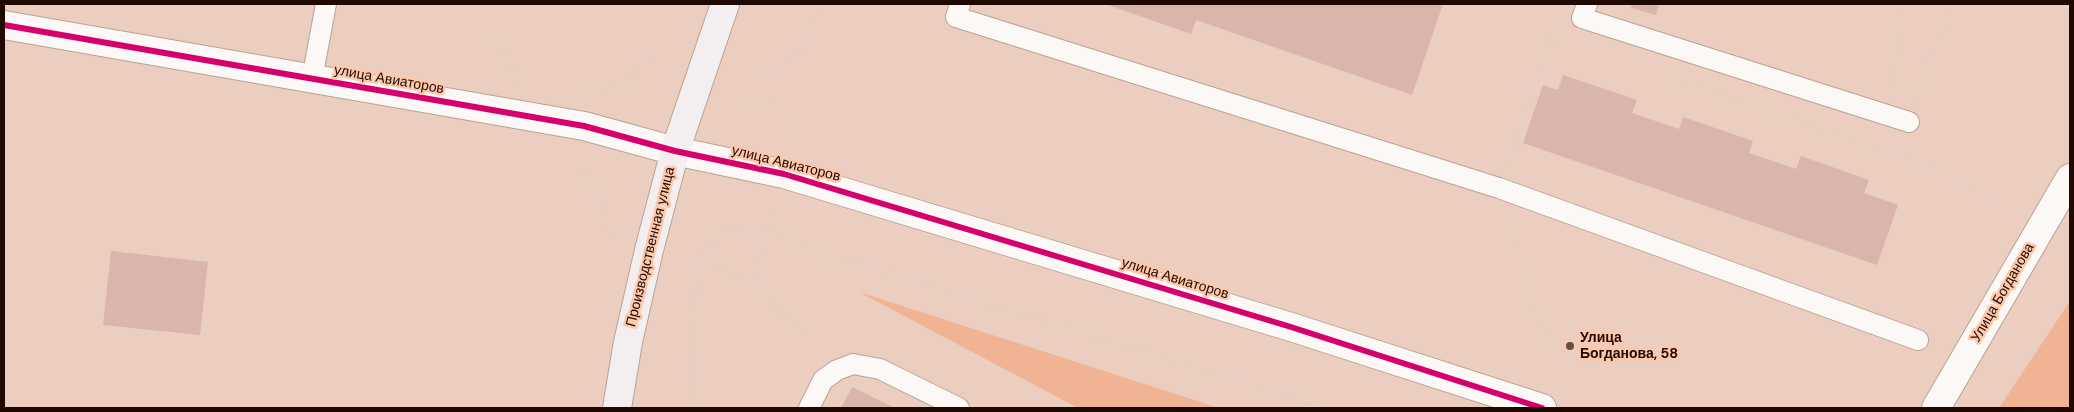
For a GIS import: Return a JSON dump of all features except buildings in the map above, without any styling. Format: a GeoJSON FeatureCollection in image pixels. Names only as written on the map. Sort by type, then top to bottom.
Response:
{"type":"FeatureCollection","features":[{"type":"Feature","properties":{"kind":"main road","name":"Производственная улица"},"geometry":{"type":"LineString","coordinates":[[617,408],[628,342],[648,250],[676,150],[725,4]]}},
{"type":"Feature","properties":{"kind":"street","name":"улица Авиаторов"},"geometry":{"type":"LineString","coordinates":[[4,25],[584,126],[676,150],[784,174],[1291,328],[1542,408]]}},
{"type":"Feature","properties":{"kind":"street","name":"Улица Богданова"},"geometry":{"type":"LineString","coordinates":[[1936,408],[2070,178]]}},
{"type":"Feature","properties":{"kind":"lane"},"geometry":{"type":"LineString","coordinates":[[312,79],[326,4]]}},
{"type":"Feature","properties":{"kind":"lane"},"geometry":{"type":"LineString","coordinates":[[960,4],[956,17],[1499,188],[1918,340]]}},
{"type":"Feature","properties":{"kind":"lane"},"geometry":{"type":"LineString","coordinates":[[1587,4],[1582,18],[1909,122]]}},
{"type":"Feature","properties":{"kind":"lane"},"geometry":{"type":"LineString","coordinates":[[809,408],[823,380],[836,370],[853,364],[880,368],[959,408]]}},
{"type":"Feature","properties":{"kind":"path"},"geometry":{"type":"LineString","coordinates":[[764,76],[796,58],[813,18],[830,4]]}},
{"type":"Feature","properties":{"kind":"path"},"geometry":{"type":"LineString","coordinates":[[1892,85],[1900,4]]}},
{"type":"Feature","properties":{"kind":"path"},"geometry":{"type":"LineString","coordinates":[[1919,91],[1951,4]]}},
{"type":"Feature","properties":{"kind":"path"},"geometry":{"type":"LineString","coordinates":[[1546,349],[1499,188],[1557,20]]}},
{"type":"Feature","properties":{"kind":"path"},"geometry":{"type":"LineString","coordinates":[[488,30],[519,82],[527,83]]}},
{"type":"Feature","properties":{"kind":"path"},"geometry":{"type":"LineString","coordinates":[[1551,37],[1570,44]]}},
{"type":"Feature","properties":{"kind":"path"},"geometry":{"type":"LineString","coordinates":[[580,92],[605,91],[624,85],[636,73],[643,54],[664,65]]}},
{"type":"Feature","properties":{"kind":"path"},"geometry":{"type":"LineString","coordinates":[[1664,75],[1910,158],[2002,199]]}},
{"type":"Feature","properties":{"kind":"path"},"geometry":{"type":"LineString","coordinates":[[750,96],[774,101]]}},
{"type":"Feature","properties":{"kind":"path"},"geometry":{"type":"LineString","coordinates":[[794,139],[801,116]]}},
{"type":"Feature","properties":{"kind":"path"},"geometry":{"type":"LineString","coordinates":[[573,168],[590,178],[613,240]]}},
{"type":"Feature","properties":{"kind":"path"},"geometry":{"type":"LineString","coordinates":[[754,279],[773,209]]}},
{"type":"Feature","properties":{"kind":"path"},"geometry":{"type":"LineString","coordinates":[[690,408],[692,398],[692,328],[700,262],[713,242],[729,226],[767,229],[828,255],[1330,408]]}},
{"type":"Feature","properties":{"kind":"path"},"geometry":{"type":"LineString","coordinates":[[700,262],[754,279],[803,336]]}},
{"type":"Feature","properties":{"kind":"shaded area"},"geometry":{"type":"Polygon","coordinates":[[[859,292],[1219,408],[1078,408],[859,292]]]}},
{"type":"Feature","properties":{"kind":"shaded area"},"geometry":{"type":"Polygon","coordinates":[[[2070,301],[2070,408],[1999,408],[2070,301]]]}},
{"type":"Feature","properties":{"kind":"cycle path"},"geometry":{"type":"LineString","coordinates":[[4,25],[584,126],[675,151],[784,174],[1291,327],[1542,408]]}},
{"type":"Feature","properties":{"kind":"place","name":"Улица Богданова, 58"},"geometry":{"type":"Point","coordinates":[1570,346]}}]}
